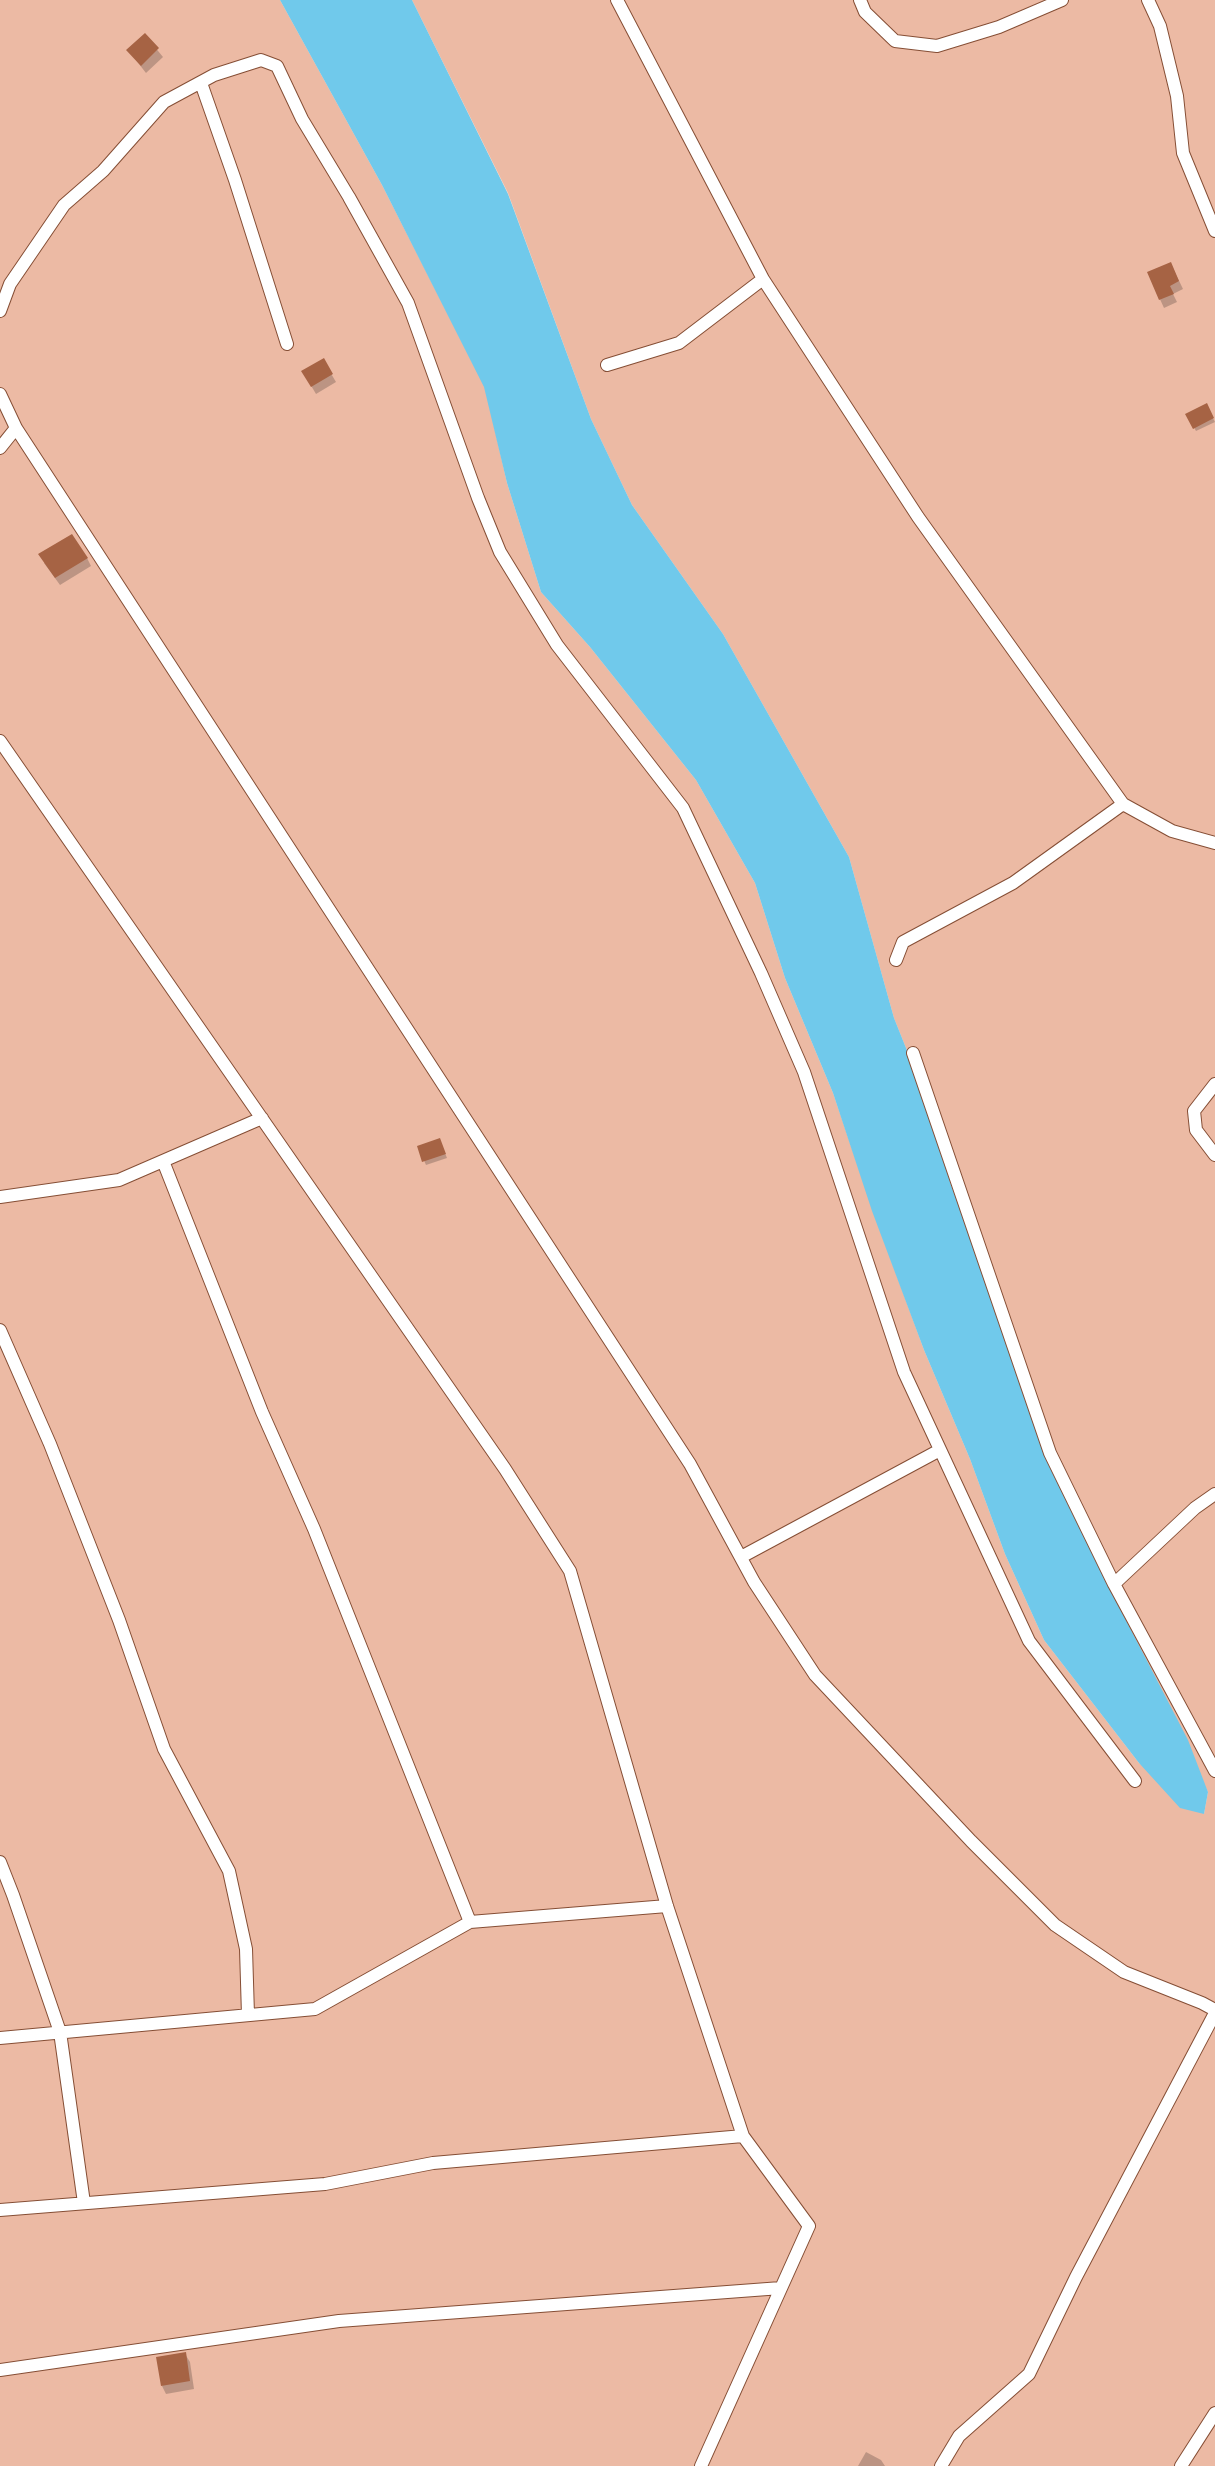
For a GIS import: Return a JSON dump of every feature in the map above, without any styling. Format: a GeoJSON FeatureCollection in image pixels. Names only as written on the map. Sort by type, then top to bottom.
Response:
{"type":"FeatureCollection","features":[{"type":"Feature","properties":{"kind":"lane"},"geometry":{"type":"LineString","coordinates":[[616,0],[763,279],[918,517],[1123,804],[1172,831],[1215,843]]}},
{"type":"Feature","properties":{"kind":"lane"},"geometry":{"type":"LineString","coordinates":[[860,0],[865,12],[895,41],[937,46],[999,27],[1062,0]]}},
{"type":"Feature","properties":{"kind":"lane"},"geometry":{"type":"LineString","coordinates":[[1148,0],[1160,26],[1177,96],[1183,153],[1215,231]]}},
{"type":"Feature","properties":{"kind":"lane"},"geometry":{"type":"LineString","coordinates":[[0,311],[10,284],[64,205],[102,171],[164,102],[214,76],[260,60],[277,66],[302,119],[349,197],[408,303],[478,498],[500,552],[557,645],[683,808],[762,973],[804,1072],[904,1372],[1029,1641],[1135,1781]]}},
{"type":"Feature","properties":{"kind":"lane"},"geometry":{"type":"LineString","coordinates":[[201,82],[287,344]]}},
{"type":"Feature","properties":{"kind":"lane"},"geometry":{"type":"LineString","coordinates":[[607,364],[679,343],[763,279]]}},
{"type":"Feature","properties":{"kind":"lane"},"geometry":{"type":"LineString","coordinates":[[0,394],[16,428],[690,1464],[754,1582],[815,1675],[971,1841],[1054,1925],[1124,1972],[1202,2003],[1215,2012],[1076,2276],[1029,2374],[959,2436],[941,2466]]}},
{"type":"Feature","properties":{"kind":"lane"},"geometry":{"type":"LineString","coordinates":[[0,448],[16,428]]}},
{"type":"Feature","properties":{"kind":"lane"},"geometry":{"type":"LineString","coordinates":[[0,741],[504,1469],[570,1572],[667,1906],[743,2136],[809,2226],[701,2466]]}},
{"type":"Feature","properties":{"kind":"lane"},"geometry":{"type":"LineString","coordinates":[[896,960],[903,942],[1013,883],[1123,804]]}},
{"type":"Feature","properties":{"kind":"lane"},"geometry":{"type":"LineString","coordinates":[[913,1053],[1050,1453],[1114,1584],[1215,1771]]}},
{"type":"Feature","properties":{"kind":"lane"},"geometry":{"type":"LineString","coordinates":[[1215,1084],[1194,1111],[1196,1130],[1215,1155]]}},
{"type":"Feature","properties":{"kind":"lane"},"geometry":{"type":"LineString","coordinates":[[0,1197],[119,1180],[262,1118]]}},
{"type":"Feature","properties":{"kind":"lane"},"geometry":{"type":"LineString","coordinates":[[163,1161],[262,1412],[314,1529],[470,1922]]}},
{"type":"Feature","properties":{"kind":"lane"},"geometry":{"type":"LineString","coordinates":[[0,1330],[50,1444],[116,1611],[164,1749],[229,1871],[246,1949],[248,2015]]}},
{"type":"Feature","properties":{"kind":"lane"},"geometry":{"type":"LineString","coordinates":[[741,1557],[940,1450]]}},
{"type":"Feature","properties":{"kind":"lane"},"geometry":{"type":"LineString","coordinates":[[1114,1584],[1195,1508],[1215,1494]]}},
{"type":"Feature","properties":{"kind":"lane"},"geometry":{"type":"LineString","coordinates":[[0,1862],[14,1895],[60,2032],[84,2203]]}},
{"type":"Feature","properties":{"kind":"lane"},"geometry":{"type":"LineString","coordinates":[[0,2038],[316,2009],[470,1922],[667,1906]]}},
{"type":"Feature","properties":{"kind":"lane"},"geometry":{"type":"LineString","coordinates":[[0,2210],[325,2184],[433,2163],[743,2136]]}},
{"type":"Feature","properties":{"kind":"lane"},"geometry":{"type":"LineString","coordinates":[[0,2370],[338,2321],[781,2288]]}},
{"type":"Feature","properties":{"kind":"lane"},"geometry":{"type":"LineString","coordinates":[[1181,2466],[1215,2413]]}},
{"type":"Feature","properties":{"kind":"shaded area"},"geometry":{"type":"Polygon","coordinates":[[[0,0],[280,0],[382,185],[485,387],[507,483],[541,592],[590,647],[696,780],[755,883],[785,978],[833,1093],[873,1211],[924,1350],[970,1459],[1005,1554],[1044,1640],[1139,1763],[1204,1814],[1208,1792],[1101,1572],[1034,1416],[950,1182],[932,1113],[894,1018],[849,857],[723,634],[632,505],[591,419],[508,193],[412,0],[1215,0],[1215,2466],[0,2466],[0,0]]]}},
{"type":"Feature","properties":{"kind":"water"},"geometry":{"type":"Polygon","coordinates":[[[280,0],[412,0],[508,194],[591,419],[632,505],[723,634],[849,857],[894,1018],[932,1113],[950,1182],[1034,1416],[1101,1572],[1188,1740],[1208,1792],[1204,1814],[1180,1808],[1139,1763],[1044,1640],[1005,1554],[970,1459],[924,1350],[872,1211],[833,1093],[785,978],[755,883],[696,780],[590,647],[541,592],[507,483],[484,387],[382,185],[280,0]]]}},
{"type":"Feature","properties":{"kind":"building"},"geometry":{"type":"Polygon","coordinates":[[[145,33],[159,48],[141,66],[126,50],[145,33]]]}},
{"type":"Feature","properties":{"kind":"building"},"geometry":{"type":"Polygon","coordinates":[[[1171,262],[1179,281],[1170,286],[1174,294],[1159,300],[1147,272],[1171,262]]]}},
{"type":"Feature","properties":{"kind":"building"},"geometry":{"type":"Polygon","coordinates":[[[324,358],[333,374],[311,387],[301,371],[324,358]]]}},
{"type":"Feature","properties":{"kind":"building"},"geometry":{"type":"Polygon","coordinates":[[[1207,403],[1214,418],[1193,429],[1185,414],[1207,403]]]}},
{"type":"Feature","properties":{"kind":"building"},"geometry":{"type":"Polygon","coordinates":[[[72,534],[88,558],[55,578],[38,554],[72,534]]]}},
{"type":"Feature","properties":{"kind":"building"},"geometry":{"type":"Polygon","coordinates":[[[440,1138],[446,1154],[422,1162],[417,1146],[440,1138]]]}},
{"type":"Feature","properties":{"kind":"building"},"geometry":{"type":"Polygon","coordinates":[[[186,2352],[190,2381],[161,2386],[156,2357],[186,2352]]]}}]}
